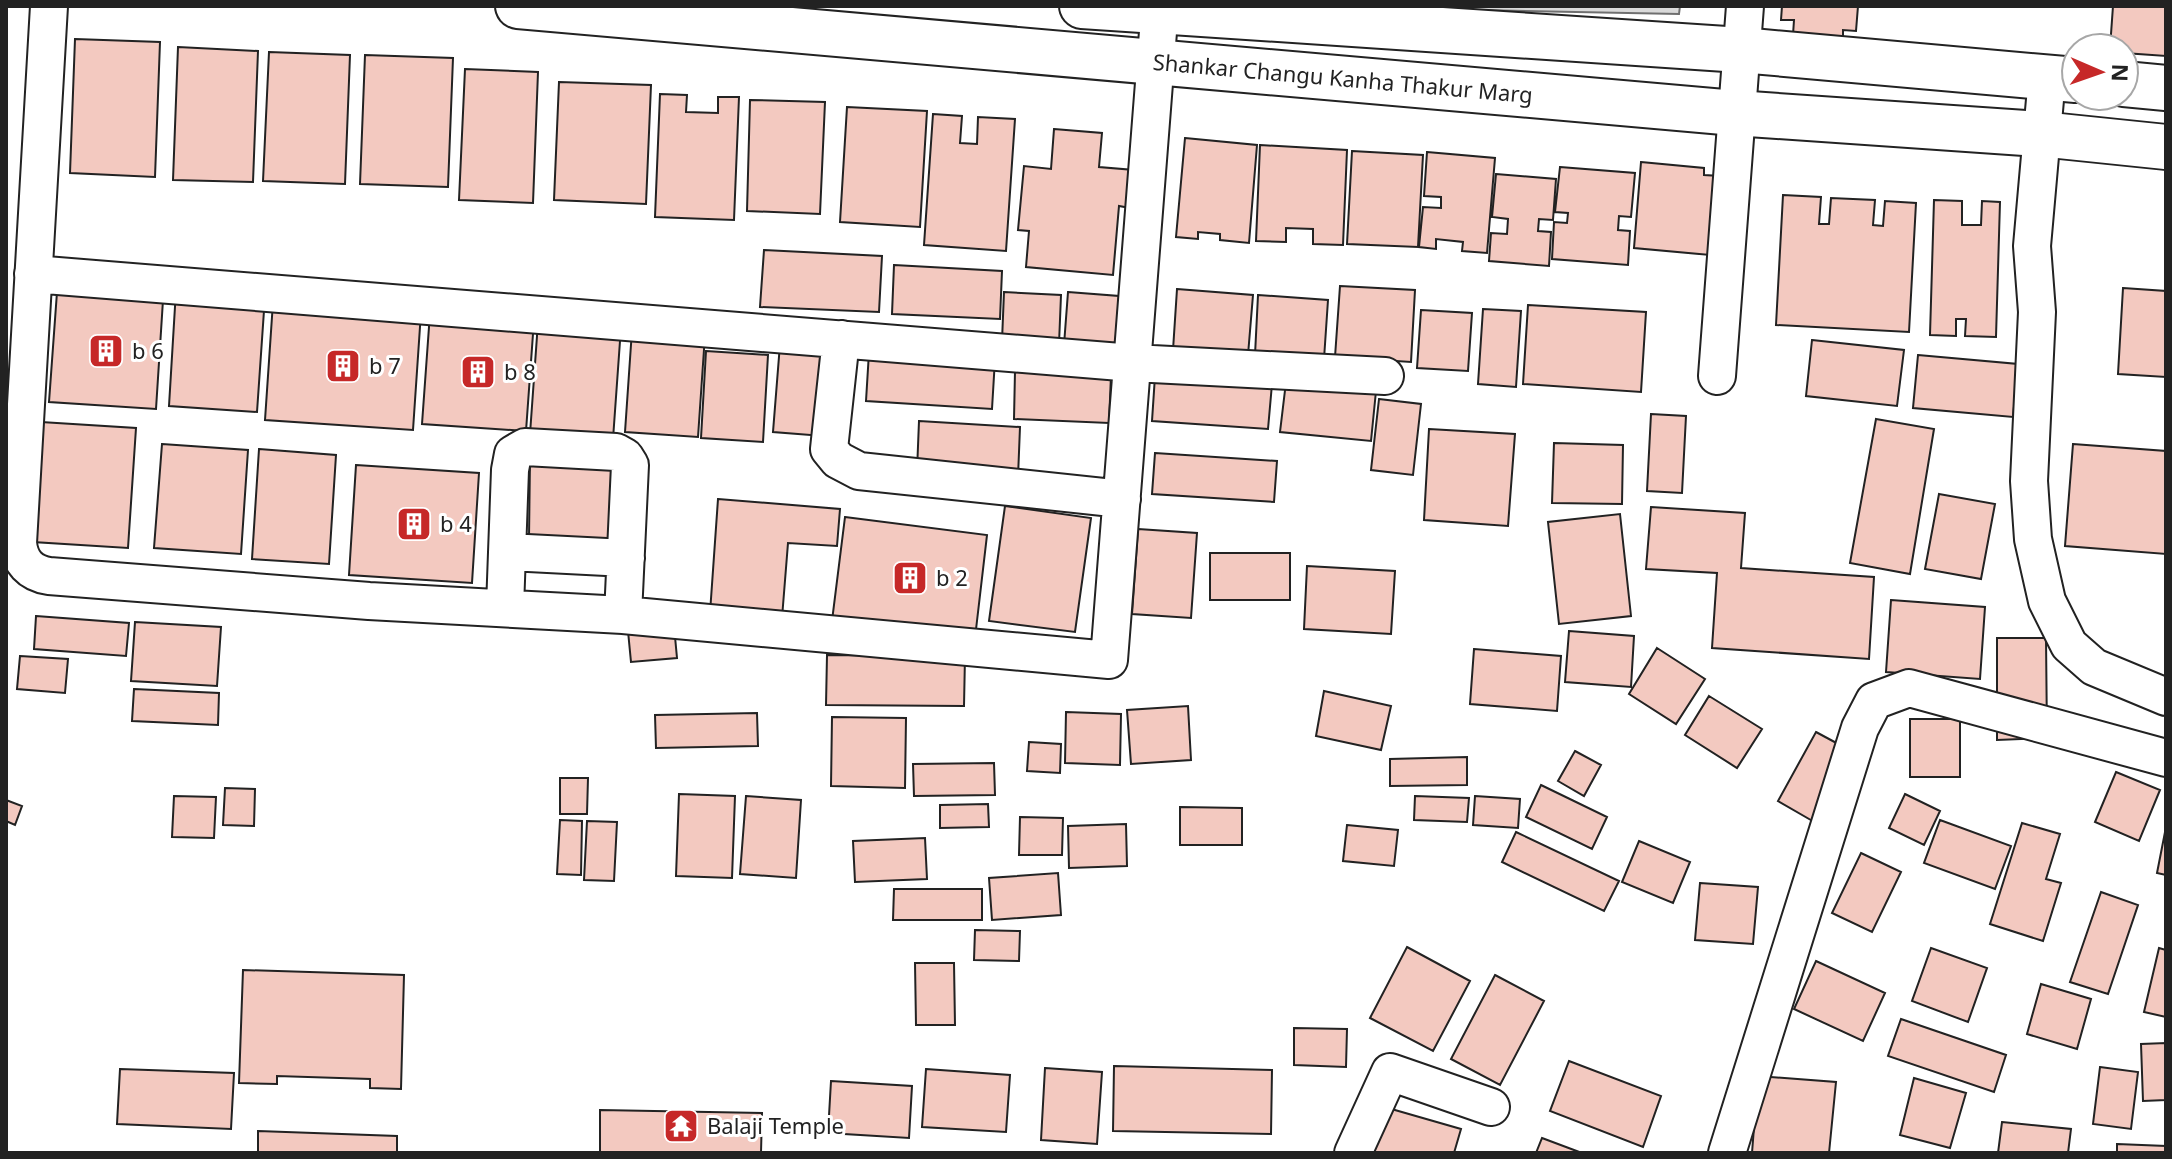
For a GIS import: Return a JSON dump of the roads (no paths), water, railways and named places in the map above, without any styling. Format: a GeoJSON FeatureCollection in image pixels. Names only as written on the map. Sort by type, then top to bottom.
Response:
{"type":"FeatureCollection","features":[{"type":"Feature","properties":{"kind":"street"},"geometry":{"type":"LineString","coordinates":[[49,6],[18,543],[19,554],[30,570],[64,577],[369,601],[623,615],[1109,660],[1160,9]]}},
{"type":"Feature","properties":{"kind":"street","name":"Shankar Changu Kanha Thakur Marg"},"geometry":{"type":"LineString","coordinates":[[518,6],[1735,113],[2040,134],[2166,147]]}},
{"type":"Feature","properties":{"kind":"street"},"geometry":{"type":"LineString","coordinates":[[1082,6],[1741,50],[2060,78]]}},
{"type":"Feature","properties":{"kind":"street"},"geometry":{"type":"LineString","coordinates":[[1717,376],[1745,6]]}},
{"type":"Feature","properties":{"kind":"street"},"geometry":{"type":"LineString","coordinates":[[2060,83],[2040,134],[2032,246],[2037,312],[2029,481],[2033,539],[2047,601],[2069,645],[2094,667],[2166,697]]}},
{"type":"Feature","properties":{"kind":"street"},"geometry":{"type":"LineString","coordinates":[[2140,86],[2166,88]]}},
{"type":"Feature","properties":{"kind":"street"},"geometry":{"type":"LineString","coordinates":[[33,274],[1133,363],[1385,376]]}},
{"type":"Feature","properties":{"kind":"street"},"geometry":{"type":"LineString","coordinates":[[841,339],[829,449],[838,460],[859,471],[1122,499]]}},
{"type":"Feature","properties":{"kind":"street"},"geometry":{"type":"LineString","coordinates":[[505,608],[513,454],[525,447],[601,451],[616,452],[625,457],[630,465],[623,615]]}},
{"type":"Feature","properties":{"kind":"street"},"geometry":{"type":"LineString","coordinates":[[507,552],[626,558]]}},
{"type":"Feature","properties":{"kind":"street"},"geometry":{"type":"LineString","coordinates":[[1727,1153],[1860,728],[1874,701],[1909,688],[2166,758]]}},
{"type":"Feature","properties":{"kind":"street"},"geometry":{"type":"LineString","coordinates":[[1353,1153],[1390,1072],[1491,1107]]}},
{"type":"Feature","properties":{"kind":"place","name":"b 6"},"geometry":{"type":"Point","coordinates":[106,351]}},
{"type":"Feature","properties":{"kind":"place","name":"b 7"},"geometry":{"type":"Point","coordinates":[343,366]}},
{"type":"Feature","properties":{"kind":"place","name":"b 8"},"geometry":{"type":"Point","coordinates":[478,372]}},
{"type":"Feature","properties":{"kind":"place","name":"b 4"},"geometry":{"type":"Point","coordinates":[414,524]}},
{"type":"Feature","properties":{"kind":"place","name":"b 2"},"geometry":{"type":"Point","coordinates":[910,578]}},
{"type":"Feature","properties":{"kind":"place","name":"Balaji Temple"},"geometry":{"type":"Point","coordinates":[681,1126]}}]}
